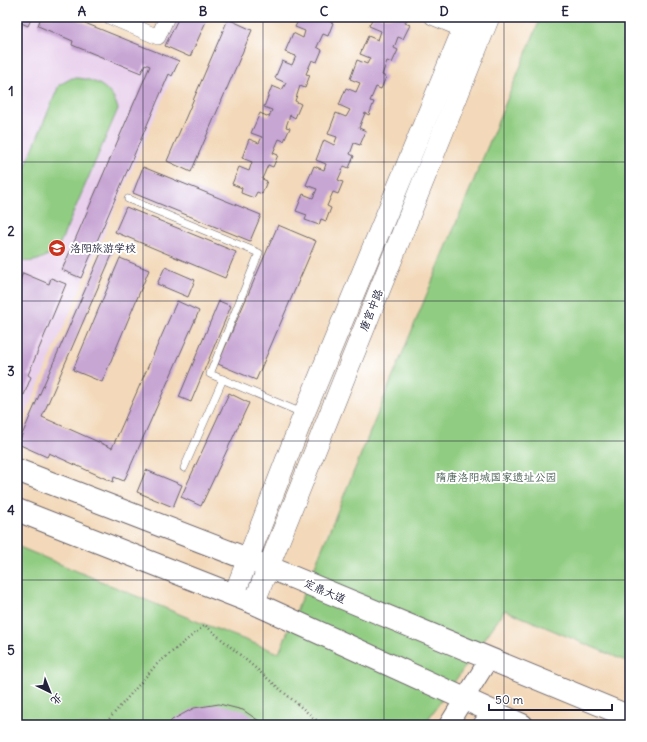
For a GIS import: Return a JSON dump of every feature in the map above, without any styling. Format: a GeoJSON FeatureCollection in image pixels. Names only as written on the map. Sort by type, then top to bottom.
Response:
{"type":"FeatureCollection","features":[{"type":"Feature","properties":{"kind":"main road","name":"唐宫中路"},"geometry":{"type":"LineString","coordinates":[[254,603],[489,17]]}},
{"type":"Feature","properties":{"kind":"main road","name":"唐宫中路"},"geometry":{"type":"LineString","coordinates":[[234,595],[304,414],[466,23]]}},
{"type":"Feature","properties":{"kind":"main road","name":"定鼎大道"},"geometry":{"type":"LineString","coordinates":[[17,470],[268,567],[628,716]]}},
{"type":"Feature","properties":{"kind":"main road"},"geometry":{"type":"LineString","coordinates":[[17,510],[254,603],[465,699],[487,718],[512,725]]}},
{"type":"Feature","properties":{"kind":"main road"},"geometry":{"type":"LineString","coordinates":[[487,718],[522,725]]}},
{"type":"Feature","properties":{"kind":"street"},"geometry":{"type":"LineString","coordinates":[[112,17],[158,37],[166,17]]}},
{"type":"Feature","properties":{"kind":"street"},"geometry":{"type":"LineString","coordinates":[[432,17],[466,23]]}},
{"type":"Feature","properties":{"kind":"street"},"geometry":{"type":"LineString","coordinates":[[448,725],[489,659]]}},
{"type":"Feature","properties":{"kind":"lane"},"geometry":{"type":"LineString","coordinates":[[128,199],[259,253],[210,374],[304,414]]}},
{"type":"Feature","properties":{"kind":"lane"},"geometry":{"type":"LineString","coordinates":[[184,468],[222,379]]}},
{"type":"Feature","properties":{"kind":"path"},"geometry":{"type":"LineString","coordinates":[[104,725],[156,665],[205,625],[322,725]]}},
{"type":"Feature","properties":{"kind":"shaded area","name":"洛阳旅游学校"},"geometry":{"type":"Polygon","coordinates":[[[17,17],[70,17],[179,61],[17,435],[17,17]]]}},
{"type":"Feature","properties":{"kind":"green space","name":"隋唐洛阳城国家遗址公园"},"geometry":{"type":"Polygon","coordinates":[[[541,17],[630,17],[630,663],[505,610],[424,725],[17,725],[17,546],[196,621],[279,653],[541,17]]]}},
{"type":"Feature","properties":{"kind":"green space"},"geometry":{"type":"Polygon","coordinates":[[[72,78],[80,78],[101,85],[111,95],[118,109],[58,248],[39,260],[28,262],[23,261],[17,259],[17,187],[59,85],[72,78]]]}},
{"type":"Feature","properties":{"kind":"building"},"geometry":{"type":"Polygon","coordinates":[[[17,17],[32,17],[28,26],[17,21],[17,17]]]}},
{"type":"Feature","properties":{"kind":"building"},"geometry":{"type":"Polygon","coordinates":[[[41,17],[70,17],[179,61],[172,76],[169,74],[81,278],[62,270],[150,66],[145,64],[141,73],[72,45],[73,41],[38,26],[41,17]]]}},
{"type":"Feature","properties":{"kind":"building"},"geometry":{"type":"Polygon","coordinates":[[[179,17],[208,17],[190,57],[165,46],[179,17]]]}},
{"type":"Feature","properties":{"kind":"building"},"geometry":{"type":"Polygon","coordinates":[[[300,17],[331,17],[329,21],[333,23],[328,36],[323,34],[317,47],[322,50],[317,62],[312,60],[306,74],[310,75],[305,88],[300,86],[295,101],[301,104],[295,118],[290,115],[286,127],[290,128],[284,141],[279,139],[273,153],[278,155],[273,167],[268,165],[262,179],[267,181],[262,194],[257,192],[254,198],[241,193],[242,188],[232,184],[239,167],[249,171],[252,162],[242,158],[249,139],[259,143],[262,137],[251,133],[260,113],[269,117],[272,110],[264,107],[272,86],[282,90],[286,83],[275,78],[282,61],[292,65],[296,56],[285,52],[293,33],[303,38],[305,31],[295,27],[300,17]]]}},
{"type":"Feature","properties":{"kind":"building"},"geometry":{"type":"Polygon","coordinates":[[[373,17],[408,17],[405,23],[410,25],[403,39],[398,37],[394,48],[398,50],[392,63],[387,61],[382,75],[386,77],[381,89],[376,87],[370,101],[374,102],[369,115],[365,113],[359,128],[366,131],[360,145],[354,143],[350,154],[354,156],[349,168],[344,166],[338,180],[343,182],[338,194],[333,192],[327,206],[331,208],[326,221],[321,219],[319,225],[305,220],[307,215],[296,211],[303,194],[313,198],[317,189],[306,185],[314,166],[324,170],[326,164],[316,160],[324,140],[334,145],[337,137],[328,134],[336,113],[346,117],[350,110],[339,105],[346,88],[356,92],[360,83],[350,79],[357,60],[367,64],[370,58],[360,54],[368,36],[378,40],[381,31],[369,26],[373,17]]]}},
{"type":"Feature","properties":{"kind":"building"},"geometry":{"type":"Polygon","coordinates":[[[228,19],[252,30],[191,172],[167,161],[228,19]]]}},
{"type":"Feature","properties":{"kind":"building"},"geometry":{"type":"Polygon","coordinates":[[[143,167],[261,215],[250,241],[133,193],[143,167]]]}},
{"type":"Feature","properties":{"kind":"building"},"geometry":{"type":"Polygon","coordinates":[[[126,207],[236,252],[225,278],[115,232],[126,207]]]}},
{"type":"Feature","properties":{"kind":"building"},"geometry":{"type":"Polygon","coordinates":[[[278,225],[316,241],[256,380],[218,364],[278,225]]]}},
{"type":"Feature","properties":{"kind":"building"},"geometry":{"type":"Polygon","coordinates":[[[105,244],[115,248],[42,417],[112,448],[177,301],[199,311],[124,481],[114,477],[113,482],[49,453],[47,457],[18,444],[105,244]]]}},
{"type":"Feature","properties":{"kind":"building"},"geometry":{"type":"Polygon","coordinates":[[[120,258],[149,270],[102,382],[73,370],[120,258]]]}},
{"type":"Feature","properties":{"kind":"building"},"geometry":{"type":"Polygon","coordinates":[[[165,267],[195,280],[188,297],[157,284],[165,267]]]}},
{"type":"Feature","properties":{"kind":"building"},"geometry":{"type":"Polygon","coordinates":[[[23,273],[49,284],[51,278],[66,284],[28,375],[31,377],[24,395],[20,393],[17,402],[17,287],[23,273]]]}},
{"type":"Feature","properties":{"kind":"building"},"geometry":{"type":"Polygon","coordinates":[[[219,301],[231,306],[191,402],[179,397],[219,301]]]}},
{"type":"Feature","properties":{"kind":"building"},"geometry":{"type":"Polygon","coordinates":[[[229,393],[249,403],[201,506],[181,497],[229,393]]]}},
{"type":"Feature","properties":{"kind":"building"},"geometry":{"type":"Polygon","coordinates":[[[146,470],[182,485],[173,507],[137,492],[146,470]]]}},
{"type":"Feature","properties":{"kind":"building"},"geometry":{"type":"Polygon","coordinates":[[[219,704],[243,710],[265,725],[167,725],[172,720],[194,708],[219,704]]]}},
{"type":"Feature","properties":{"kind":"place","name":"洛阳旅游学校"},"geometry":{"type":"Point","coordinates":[57,248]}}]}
